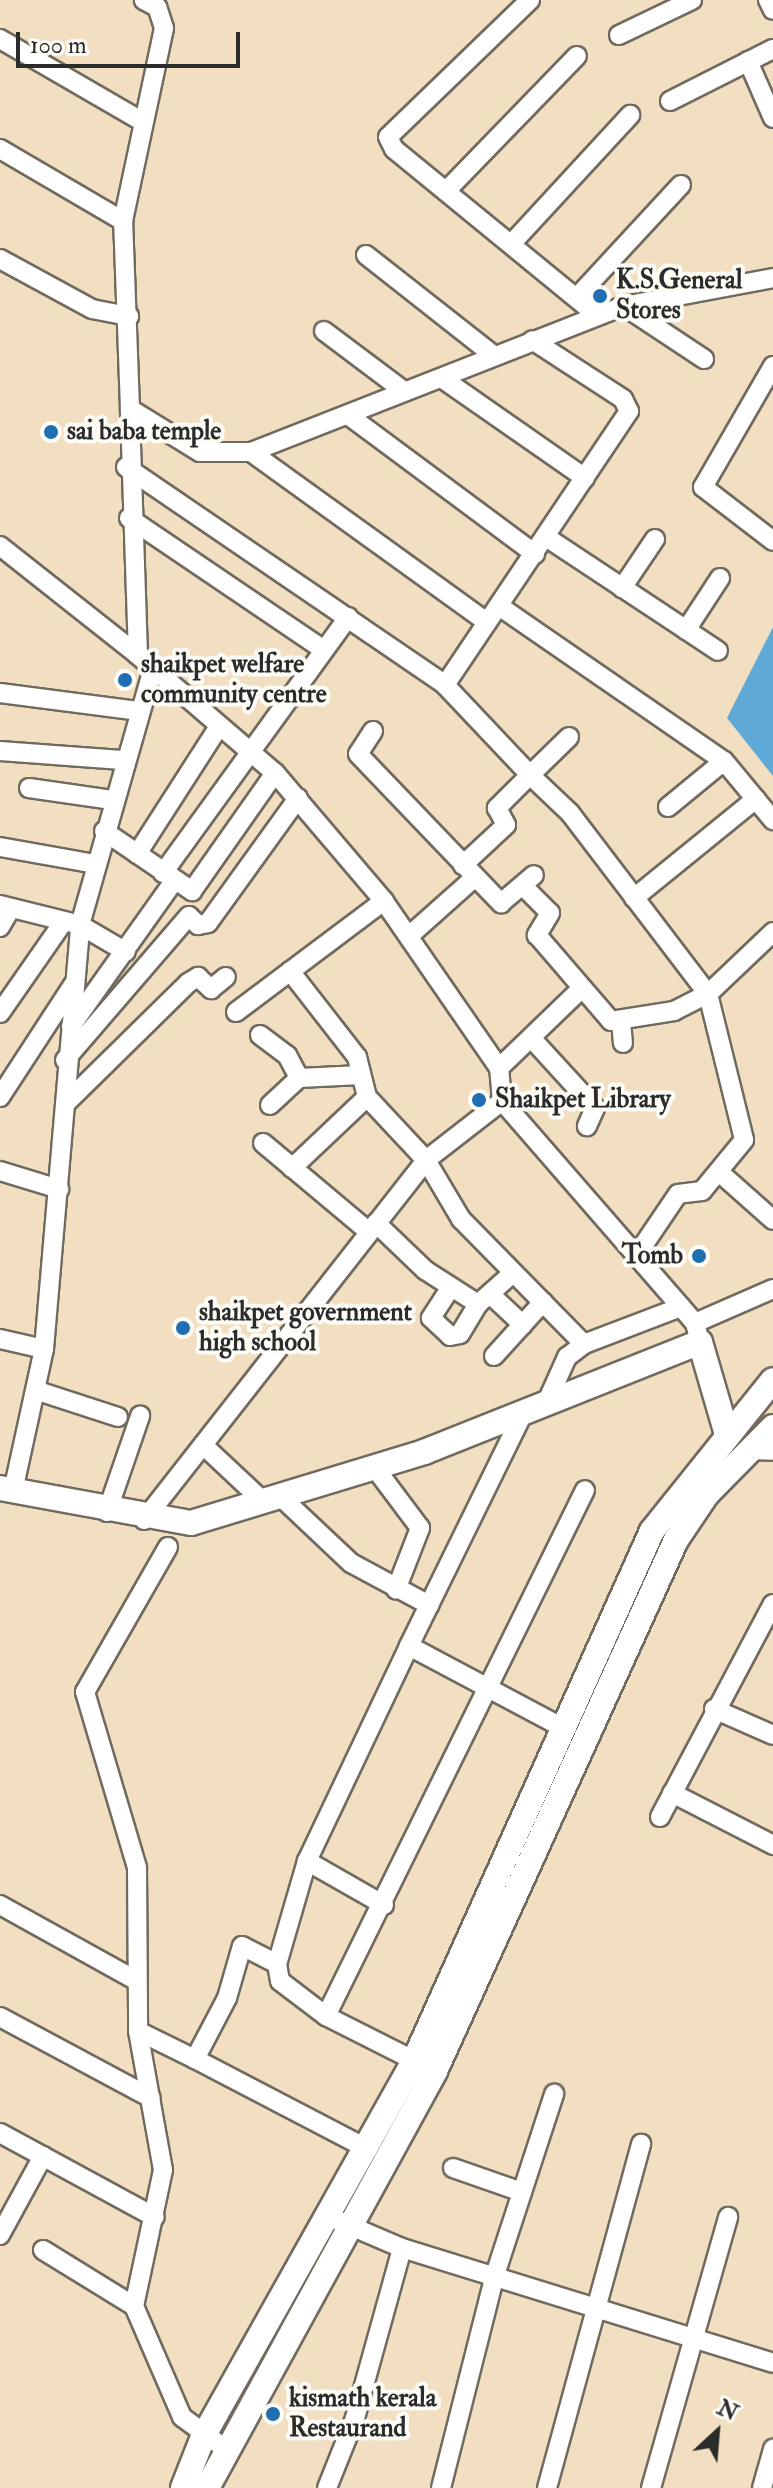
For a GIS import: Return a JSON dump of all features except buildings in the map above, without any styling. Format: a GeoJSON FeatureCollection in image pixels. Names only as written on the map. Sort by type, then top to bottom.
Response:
{"type":"FeatureCollection","features":[{"type":"Feature","properties":{"kind":"street"},"geometry":{"type":"LineString","coordinates":[[138,655],[126,467],[130,409],[129,316],[123,221],[140,120],[164,28],[157,7],[144,0]]}},
{"type":"Feature","properties":{"kind":"street"},"geometry":{"type":"LineString","coordinates":[[530,0],[390,131],[394,149],[579,295],[597,315]]}},
{"type":"Feature","properties":{"kind":"street"},"geometry":{"type":"LineString","coordinates":[[619,35],[657,7],[692,0]]}},
{"type":"Feature","properties":{"kind":"street"},"geometry":{"type":"LineString","coordinates":[[768,0],[773,10]]}},
{"type":"Feature","properties":{"kind":"street"},"geometry":{"type":"LineString","coordinates":[[0,39],[140,120]]}},
{"type":"Feature","properties":{"kind":"street"},"geometry":{"type":"LineString","coordinates":[[670,101],[773,49]]}},
{"type":"Feature","properties":{"kind":"street"},"geometry":{"type":"LineString","coordinates":[[446,191],[577,56]]}},
{"type":"Feature","properties":{"kind":"street"},"geometry":{"type":"LineString","coordinates":[[748,61],[773,118]]}},
{"type":"Feature","properties":{"kind":"street"},"geometry":{"type":"LineString","coordinates":[[513,242],[630,115]]}},
{"type":"Feature","properties":{"kind":"street"},"geometry":{"type":"LineString","coordinates":[[0,149],[123,221]]}},
{"type":"Feature","properties":{"kind":"street"},"geometry":{"type":"LineString","coordinates":[[579,295],[681,185]]}},
{"type":"Feature","properties":{"kind":"street"},"geometry":{"type":"LineString","coordinates":[[366,255],[492,354]]}},
{"type":"Feature","properties":{"kind":"street"},"geometry":{"type":"LineString","coordinates":[[0,259],[92,309],[129,316]]}},
{"type":"Feature","properties":{"kind":"street"},"geometry":{"type":"LineString","coordinates":[[130,409],[200,452],[251,452],[404,391],[443,379],[492,354],[597,315],[624,306],[773,278]]}},
{"type":"Feature","properties":{"kind":"street"},"geometry":{"type":"LineString","coordinates":[[624,306],[704,359]]}},
{"type":"Feature","properties":{"kind":"street"},"geometry":{"type":"LineString","coordinates":[[324,331],[404,391]]}},
{"type":"Feature","properties":{"kind":"street"},"geometry":{"type":"LineString","coordinates":[[445,685],[627,419],[627,404],[532,340]]}},
{"type":"Feature","properties":{"kind":"street"},"geometry":{"type":"LineString","coordinates":[[773,366],[703,487],[773,541]]}},
{"type":"Feature","properties":{"kind":"street"},"geometry":{"type":"LineString","coordinates":[[443,379],[585,478]]}},
{"type":"Feature","properties":{"kind":"street"},"geometry":{"type":"LineString","coordinates":[[348,415],[535,554]]}},
{"type":"Feature","properties":{"kind":"street"},"geometry":{"type":"LineString","coordinates":[[251,452],[487,622]]}},
{"type":"Feature","properties":{"kind":"street"},"geometry":{"type":"LineString","coordinates":[[126,467],[445,685],[570,813],[708,994],[744,1140],[699,1193],[678,1194],[636,1256]]}},
{"type":"Feature","properties":{"kind":"street"},"geometry":{"type":"LineString","coordinates":[[129,518],[324,650]]}},
{"type":"Feature","properties":{"kind":"street"},"geometry":{"type":"LineString","coordinates":[[546,537],[718,651]]}},
{"type":"Feature","properties":{"kind":"street"},"geometry":{"type":"LineString","coordinates":[[622,588],[655,539]]}},
{"type":"Feature","properties":{"kind":"street"},"geometry":{"type":"LineString","coordinates":[[0,546],[138,655],[218,728],[250,750],[298,798],[384,901],[499,1068],[502,1101],[681,1307],[698,1333],[726,1431],[762,1451]]}},
{"type":"Feature","properties":{"kind":"street"},"geometry":{"type":"LineString","coordinates":[[686,630],[720,578]]}},
{"type":"Feature","properties":{"kind":"street"},"geometry":{"type":"LineString","coordinates":[[499,606],[724,761],[773,820]]}},
{"type":"Feature","properties":{"kind":"street"},"geometry":{"type":"LineString","coordinates":[[70,1028],[126,952],[168,877],[250,750],[348,617]]}},
{"type":"Feature","properties":{"kind":"street"},"geometry":{"type":"LineString","coordinates":[[0,1013],[72,923],[95,864],[122,760],[153,668]]}},
{"type":"Feature","properties":{"kind":"street"},"geometry":{"type":"LineString","coordinates":[[0,693],[138,711]]}},
{"type":"Feature","properties":{"kind":"street"},"geometry":{"type":"LineString","coordinates":[[137,854],[218,728]]}},
{"type":"Feature","properties":{"kind":"street"},"geometry":{"type":"LineString","coordinates":[[373,731],[358,754],[468,871],[503,903],[528,880],[550,913],[536,933],[600,1014],[621,1021],[674,1011],[708,994],[773,932]]}},
{"type":"Feature","properties":{"kind":"street"},"geometry":{"type":"LineString","coordinates":[[409,936],[506,825],[497,808],[569,737]]}},
{"type":"Feature","properties":{"kind":"street"},"geometry":{"type":"LineString","coordinates":[[0,751],[122,760]]}},
{"type":"Feature","properties":{"kind":"street"},"geometry":{"type":"LineString","coordinates":[[668,807],[724,761]]}},
{"type":"Feature","properties":{"kind":"street"},"geometry":{"type":"LineString","coordinates":[[104,831],[192,891],[275,773]]}},
{"type":"Feature","properties":{"kind":"street"},"geometry":{"type":"LineString","coordinates":[[29,788],[112,800]]}},
{"type":"Feature","properties":{"kind":"street"},"geometry":{"type":"LineString","coordinates":[[65,1060],[189,916],[208,923],[298,798]]}},
{"type":"Feature","properties":{"kind":"street"},"geometry":{"type":"LineString","coordinates":[[634,898],[756,799]]}},
{"type":"Feature","properties":{"kind":"street"},"geometry":{"type":"LineString","coordinates":[[0,847],[95,864]]}},
{"type":"Feature","properties":{"kind":"street"},"geometry":{"type":"LineString","coordinates":[[236,1012],[384,901]]}},
{"type":"Feature","properties":{"kind":"street"},"geometry":{"type":"LineString","coordinates":[[0,927],[6,906],[72,923],[126,952]]}},
{"type":"Feature","properties":{"kind":"street"},"geometry":{"type":"LineString","coordinates":[[72,923],[74,982],[65,1060],[59,1189],[44,1349],[38,1391],[6,1489],[144,1520],[191,1523],[375,1468],[521,1417],[698,1333],[773,1289]]}},
{"type":"Feature","properties":{"kind":"street"},"geometry":{"type":"LineString","coordinates":[[290,971],[357,1057],[367,1097],[426,1160],[461,1219],[584,1344]]}},
{"type":"Feature","properties":{"kind":"street"},"geometry":{"type":"LineString","coordinates":[[65,1104],[188,983],[198,977],[211,989],[226,977]]}},
{"type":"Feature","properties":{"kind":"street"},"geometry":{"type":"LineString","coordinates":[[0,1097],[74,982]]}},
{"type":"Feature","properties":{"kind":"street"},"geometry":{"type":"LineString","coordinates":[[499,1068],[533,1040],[580,990]]}},
{"type":"Feature","properties":{"kind":"street"},"geometry":{"type":"LineString","coordinates":[[621,1021],[623,1043]]}},
{"type":"Feature","properties":{"kind":"street"},"geometry":{"type":"LineString","coordinates":[[260,1035],[287,1055],[299,1078]]}},
{"type":"Feature","properties":{"kind":"street"},"geometry":{"type":"LineString","coordinates":[[533,1040],[595,1108],[587,1126]]}},
{"type":"Feature","properties":{"kind":"street"},"geometry":{"type":"LineString","coordinates":[[270,1105],[299,1078],[361,1075]]}},
{"type":"Feature","properties":{"kind":"street"},"geometry":{"type":"LineString","coordinates":[[292,1168],[367,1097]]}},
{"type":"Feature","properties":{"kind":"street"},"geometry":{"type":"LineString","coordinates":[[144,1520],[426,1160],[502,1101]]}},
{"type":"Feature","properties":{"kind":"street"},"geometry":{"type":"LineString","coordinates":[[263,1143],[451,1287],[484,1299],[523,1325]]}},
{"type":"Feature","properties":{"kind":"street"},"geometry":{"type":"LineString","coordinates":[[0,1171],[59,1189]]}},
{"type":"Feature","properties":{"kind":"street"},"geometry":{"type":"LineString","coordinates":[[719,1172],[773,1220]]}},
{"type":"Feature","properties":{"kind":"street"},"geometry":{"type":"LineString","coordinates":[[451,1287],[431,1320],[452,1337],[484,1299],[513,1273]]}},
{"type":"Feature","properties":{"kind":"street"},"geometry":{"type":"LineString","coordinates":[[494,1356],[543,1302]]}},
{"type":"Feature","properties":{"kind":"street"},"geometry":{"type":"LineString","coordinates":[[545,1406],[567,1357],[584,1344],[681,1307]]}},
{"type":"Feature","properties":{"kind":"street"},"geometry":{"type":"LineString","coordinates":[[0,1339],[44,1349]]}},
{"type":"Feature","properties":{"kind":"street"},"geometry":{"type":"LineString","coordinates":[[340,2221],[368,2149],[424,2066],[563,1728],[652,1531],[726,1431],[773,1380]]}},
{"type":"Feature","properties":{"kind":"street"},"geometry":{"type":"LineString","coordinates":[[38,1391],[118,1417]]}},
{"type":"Feature","properties":{"kind":"street"},"geometry":{"type":"LineString","coordinates":[[107,1512],[140,1416]]}},
{"type":"Feature","properties":{"kind":"street"},"geometry":{"type":"LineString","coordinates":[[424,2066],[326,2016],[280,1981],[277,1964],[307,1861],[521,1417]]}},
{"type":"Feature","properties":{"kind":"street"},"geometry":{"type":"LineString","coordinates":[[183,2488],[214,2443],[424,2066],[676,1540],[762,1451],[773,1427]]}},
{"type":"Feature","properties":{"kind":"street"},"geometry":{"type":"LineString","coordinates":[[203,1445],[304,1526],[396,1590],[429,1605]]}},
{"type":"Feature","properties":{"kind":"street"},"geometry":{"type":"LineString","coordinates":[[375,1468],[420,1528],[396,1590]]}},
{"type":"Feature","properties":{"kind":"street"},"geometry":{"type":"LineString","coordinates":[[326,2016],[491,1689],[585,1490]]}},
{"type":"Feature","properties":{"kind":"street"},"geometry":{"type":"LineString","coordinates":[[134,2306],[163,2170],[138,2031],[137,1868],[85,1692],[168,1547]]}},
{"type":"Feature","properties":{"kind":"street"},"geometry":{"type":"LineString","coordinates":[[660,1817],[714,1709],[773,1604]]}},
{"type":"Feature","properties":{"kind":"street"},"geometry":{"type":"LineString","coordinates":[[409,1646],[563,1728]]}},
{"type":"Feature","properties":{"kind":"street"},"geometry":{"type":"LineString","coordinates":[[714,1709],[773,1735]]}},
{"type":"Feature","properties":{"kind":"street"},"geometry":{"type":"LineString","coordinates":[[672,1793],[773,1845]]}},
{"type":"Feature","properties":{"kind":"street"},"geometry":{"type":"LineString","coordinates":[[307,1861],[384,1905]]}},
{"type":"Feature","properties":{"kind":"street"},"geometry":{"type":"LineString","coordinates":[[0,1905],[137,1981]]}},
{"type":"Feature","properties":{"kind":"street"},"geometry":{"type":"LineString","coordinates":[[195,2059],[227,1998],[242,1946],[277,1964]]}},
{"type":"Feature","properties":{"kind":"street"},"geometry":{"type":"LineString","coordinates":[[0,2017],[151,2098]]}},
{"type":"Feature","properties":{"kind":"street"},"geometry":{"type":"LineString","coordinates":[[138,2031],[368,2149]]}},
{"type":"Feature","properties":{"kind":"street"},"geometry":{"type":"LineString","coordinates":[[441,2488],[494,2278],[554,2094]]}},
{"type":"Feature","properties":{"kind":"street"},"geometry":{"type":"LineString","coordinates":[[0,2133],[155,2217]]}},
{"type":"Feature","properties":{"kind":"street"},"geometry":{"type":"LineString","coordinates":[[547,2488],[641,2144]]}},
{"type":"Feature","properties":{"kind":"street"},"geometry":{"type":"LineString","coordinates":[[0,2235],[43,2156]]}},
{"type":"Feature","properties":{"kind":"street"},"geometry":{"type":"LineString","coordinates":[[453,2168],[522,2192]]}},
{"type":"Feature","properties":{"kind":"street"},"geometry":{"type":"LineString","coordinates":[[651,2488],[728,2217]]}},
{"type":"Feature","properties":{"kind":"street"},"geometry":{"type":"LineString","coordinates":[[340,2221],[402,2248],[773,2363]]}},
{"type":"Feature","properties":{"kind":"street"},"geometry":{"type":"LineString","coordinates":[[327,2488],[355,2418],[402,2248]]}},
{"type":"Feature","properties":{"kind":"street"},"geometry":{"type":"LineString","coordinates":[[43,2250],[134,2306],[182,2417],[214,2443]]}},
{"type":"Feature","properties":{"kind":"street"},"geometry":{"type":"LineString","coordinates":[[207,2488],[214,2443]]}},
{"type":"Feature","properties":{"kind":"street"},"geometry":{"type":"LineString","coordinates":[[762,2488],[773,2449]]}},
{"type":"Feature","properties":{"kind":"water"},"geometry":{"type":"Polygon","coordinates":[[[773,627],[773,776],[727,718],[773,627]]]}},
{"type":"Feature","properties":{"kind":"place","name":"K.S.General Stores"},"geometry":{"type":"Point","coordinates":[600,296]}},
{"type":"Feature","properties":{"kind":"place","name":"sai baba temple"},"geometry":{"type":"Point","coordinates":[51,432]}},
{"type":"Feature","properties":{"kind":"place","name":"shaikpet welfare community centre"},"geometry":{"type":"Point","coordinates":[125,680]}},
{"type":"Feature","properties":{"kind":"place","name":"Shaikpet Library"},"geometry":{"type":"Point","coordinates":[479,1100]}},
{"type":"Feature","properties":{"kind":"place","name":"Tomb"},"geometry":{"type":"Point","coordinates":[699,1256]}},
{"type":"Feature","properties":{"kind":"place","name":"shaikpet government high school"},"geometry":{"type":"Point","coordinates":[183,1328]}},
{"type":"Feature","properties":{"kind":"place","name":"kismath kerala Restaurand"},"geometry":{"type":"Point","coordinates":[273,2414]}}]}
